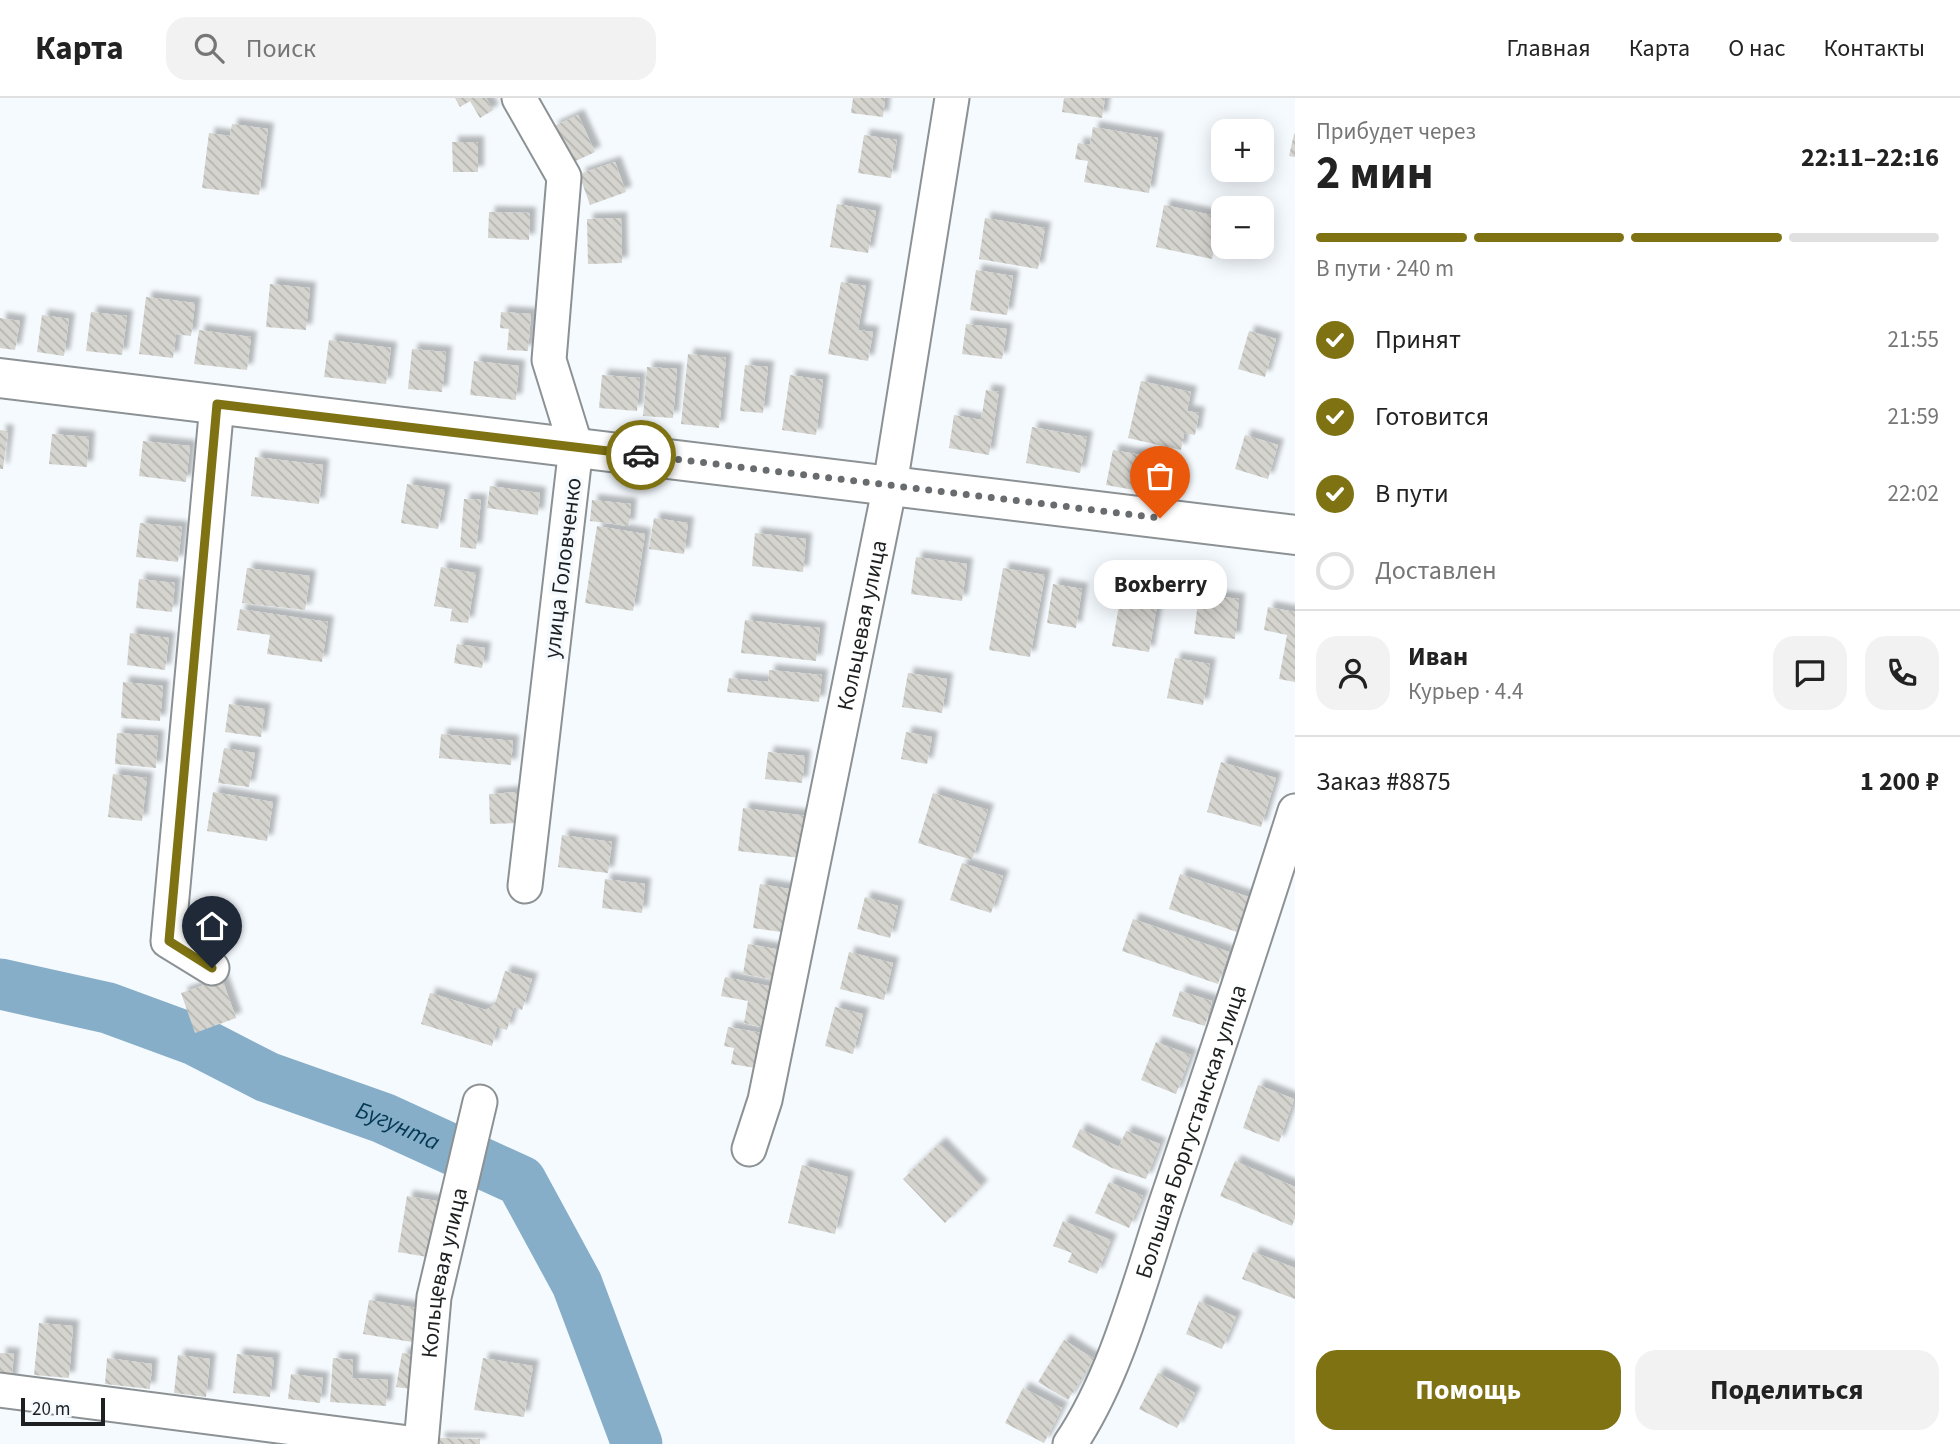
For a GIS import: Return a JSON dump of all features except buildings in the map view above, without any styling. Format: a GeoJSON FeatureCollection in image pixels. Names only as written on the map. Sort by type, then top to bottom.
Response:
{"type":"FeatureCollection","features":[{"type":"Feature","properties":{"kind":"main road"},"geometry":{"type":"LineString","coordinates":[[0,378],[1295,535]]}},
{"type":"Feature","properties":{"kind":"street","name":"улица Головченко"},"geometry":{"type":"LineString","coordinates":[[519,98],[564,177],[550,360],[576,447],[525,886]]}},
{"type":"Feature","properties":{"kind":"street","name":"Кольцевая улица"},"geometry":{"type":"LineString","coordinates":[[749,1149],[765,1100],[890,485],[952,98]]}},
{"type":"Feature","properties":{"kind":"street"},"geometry":{"type":"LineString","coordinates":[[212,968],[169,941],[217,404]]}},
{"type":"Feature","properties":{"kind":"street","name":"Большая Боргустанская улица"},"geometry":{"type":"LineString","coordinates":[[1070,1444],[1087,1419],[1121,1339],[1295,811]]}},
{"type":"Feature","properties":{"kind":"street","name":"Кольцевая улица"},"geometry":{"type":"LineString","coordinates":[[419,1444],[434,1297],[480,1102]]}},
{"type":"Feature","properties":{"kind":"street"},"geometry":{"type":"LineString","coordinates":[[0,1390],[419,1444]]}},
{"type":"Feature","properties":{"kind":"waterway","name":"Бугунта"},"geometry":{"type":"LineString","coordinates":[[0,984],[108,1008],[195,1040],[267,1077],[383,1118],[521,1181],[577,1284],[637,1444]]}},
{"type":"Feature","properties":{"kind":"way so far"},"geometry":{"type":"LineString","coordinates":[[641,455],[1160,518]]}},
{"type":"Feature","properties":{"kind":"place","name":"Boxberry"},"geometry":{"type":"Point","coordinates":[1160,518]}},
{"type":"Feature","properties":{"kind":"route"},"geometry":{"type":"LineString","coordinates":[[212,968],[169,941],[217,404],[641,455]]}}]}
